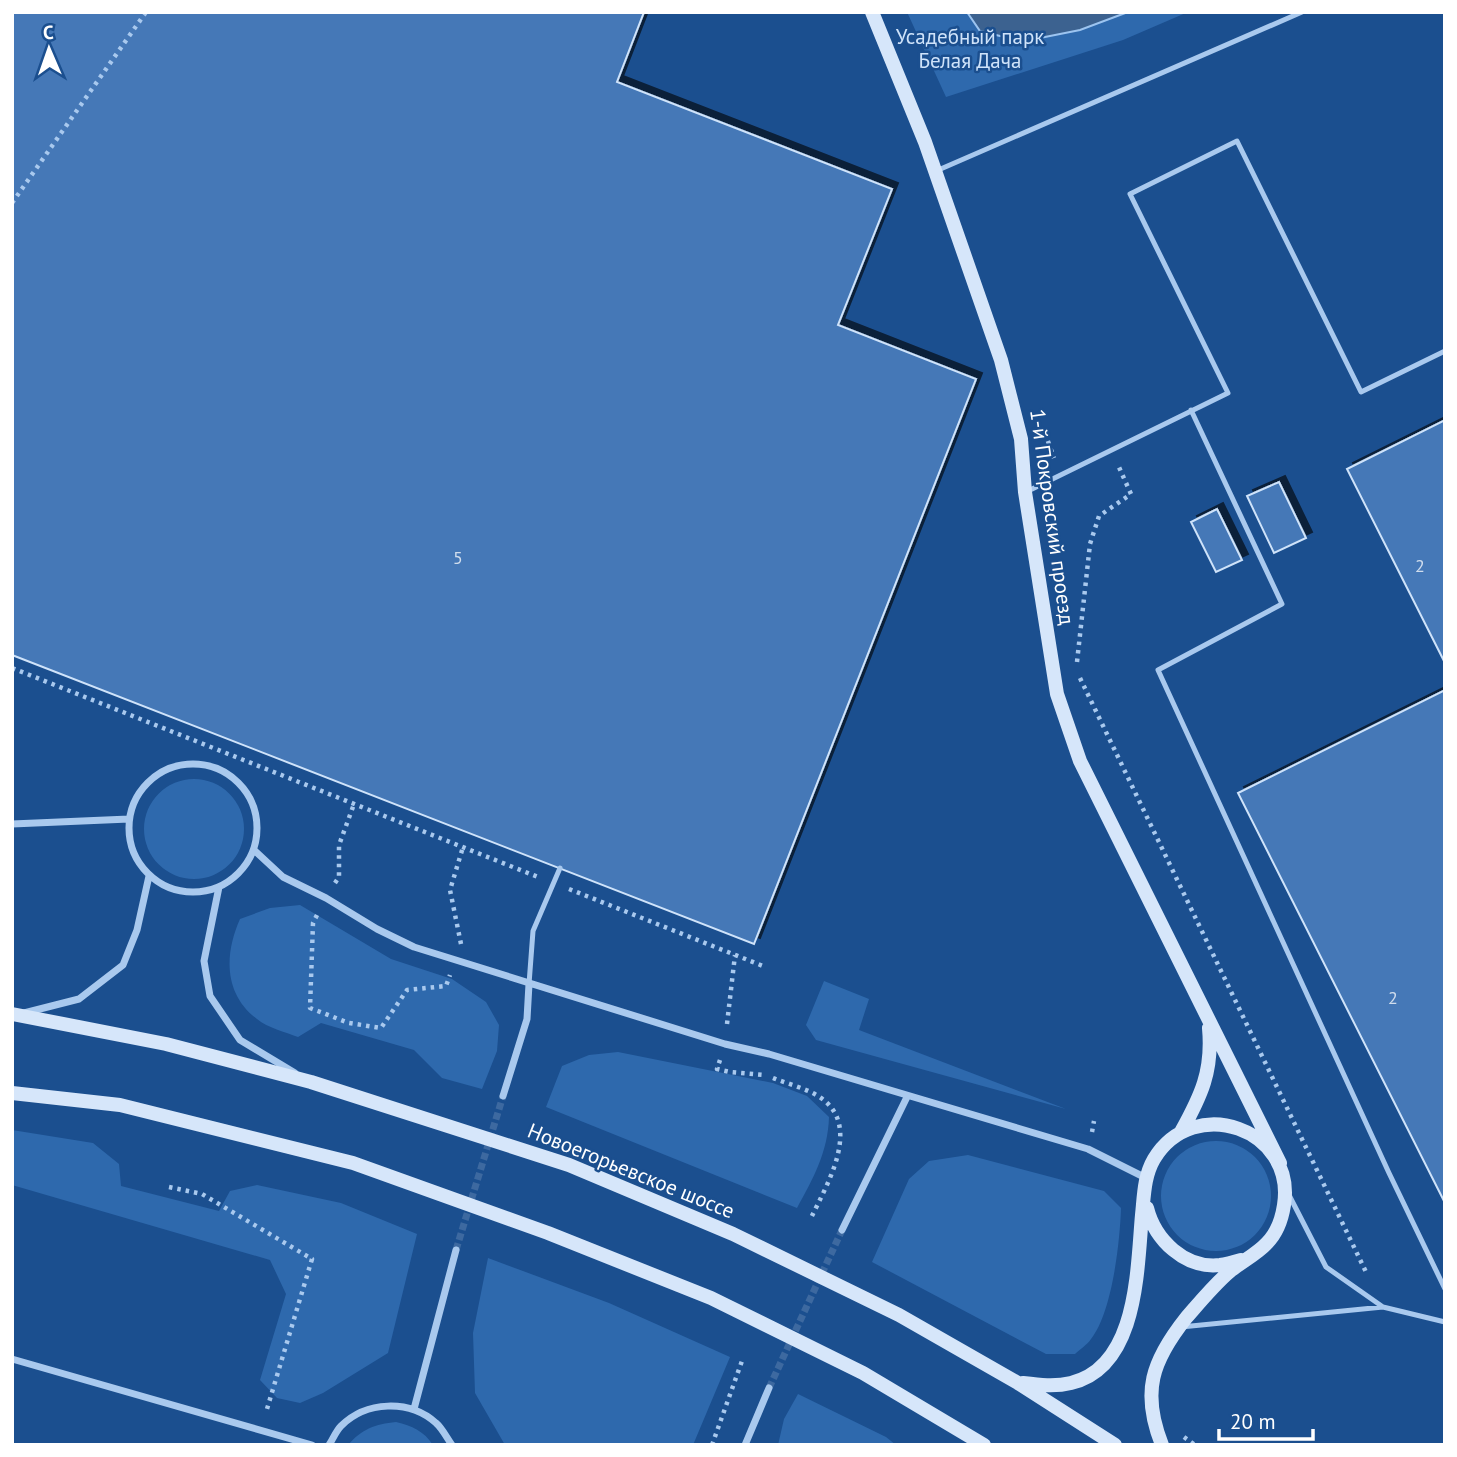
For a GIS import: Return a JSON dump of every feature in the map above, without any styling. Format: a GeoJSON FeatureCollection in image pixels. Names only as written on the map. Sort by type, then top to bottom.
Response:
{"type":"FeatureCollection","features":[{"type":"Feature","properties":{"kind":"street","name":"1-й Покровский проезд"},"geometry":{"type":"LineString","coordinates":[[872,12],[936,171],[997,347],[1011,396],[1021,439],[1025,492],[1057,694],[1080,761],[1280,1163]]}},
{"type":"Feature","properties":{"kind":"street"},"geometry":{"type":"LineString","coordinates":[[189,764],[216,767],[237,781],[251,799],[258,825],[254,850],[241,872],[219,887],[195,893],[168,888],[149,876],[134,856],[128,830],[132,805],[146,784],[164,770],[189,764]]}},
{"type":"Feature","properties":{"kind":"street"},"geometry":{"type":"LineString","coordinates":[[12,824],[129,819]]}},
{"type":"Feature","properties":{"kind":"street"},"geometry":{"type":"LineString","coordinates":[[254,850],[283,877],[414,947],[724,1044],[769,1054],[1088,1149],[1146,1178]]}},
{"type":"Feature","properties":{"kind":"street"},"geometry":{"type":"LineString","coordinates":[[15,1014],[79,999],[123,964],[137,930],[149,876]]}},
{"type":"Feature","properties":{"kind":"street"},"geometry":{"type":"LineString","coordinates":[[219,887],[204,961],[210,996],[240,1040],[311,1082]]}},
{"type":"Feature","properties":{"kind":"street"},"geometry":{"type":"LineString","coordinates":[[503,1096],[527,1019],[529,984]]}},
{"type":"Feature","properties":{"kind":"street","name":"Новоегорьевское шоссе"},"geometry":{"type":"LineString","coordinates":[[15,1014],[166,1044],[311,1082],[569,1165],[733,1234],[899,1315],[1018,1383],[1115,1445]]}},
{"type":"Feature","properties":{"kind":"street","name":"1-й Покровский проезд"},"geometry":{"type":"LineString","coordinates":[[1181,1132],[1200,1098],[1207,1077],[1211,1049],[1208,1019]]}},
{"type":"Feature","properties":{"kind":"street"},"geometry":{"type":"LineString","coordinates":[[12,1093],[120,1105],[353,1163],[548,1233],[723,1304],[863,1373],[985,1445]]}},
{"type":"Feature","properties":{"kind":"street"},"geometry":{"type":"LineString","coordinates":[[842,1230],[907,1097]]}},
{"type":"Feature","properties":{"kind":"street"},"geometry":{"type":"LineString","coordinates":[[1018,1383],[1049,1386],[1071,1383],[1094,1374],[1112,1357],[1124,1331],[1134,1295],[1146,1178],[1153,1160],[1165,1144],[1181,1132],[1208,1124],[1237,1126],[1262,1141],[1280,1163],[1287,1191],[1282,1219],[1267,1243],[1212,1287],[1162,1350],[1152,1382],[1151,1414],[1161,1445]]}},
{"type":"Feature","properties":{"kind":"street"},"geometry":{"type":"LineString","coordinates":[[1144,1197],[1151,1224],[1167,1246],[1190,1261],[1217,1265],[1244,1259]]}},
{"type":"Feature","properties":{"kind":"street"},"geometry":{"type":"LineString","coordinates":[[414,1409],[456,1250]]}},
{"type":"Feature","properties":{"kind":"street"},"geometry":{"type":"LineString","coordinates":[[12,1359],[312,1445]]}},
{"type":"Feature","properties":{"kind":"street"},"geometry":{"type":"LineString","coordinates":[[745,1445],[769,1388]]}},
{"type":"Feature","properties":{"kind":"street"},"geometry":{"type":"LineString","coordinates":[[329,1445],[341,1427],[362,1411],[388,1405],[414,1409],[437,1423],[452,1445]]}},
{"type":"Feature","properties":{"kind":"lane"},"geometry":{"type":"LineString","coordinates":[[936,171],[1302,12]]}},
{"type":"Feature","properties":{"kind":"lane"},"geometry":{"type":"LineString","coordinates":[[1025,492],[1228,393],[1130,194],[1237,141],[1360,393],[1445,351]]}},
{"type":"Feature","properties":{"kind":"lane"},"geometry":{"type":"LineString","coordinates":[[1191,411],[1282,604],[1158,670],[1445,1289]]}},
{"type":"Feature","properties":{"kind":"lane"},"geometry":{"type":"LineString","coordinates":[[529,984],[533,931],[560,868]]}},
{"type":"Feature","properties":{"kind":"lane"},"geometry":{"type":"LineString","coordinates":[[1287,1191],[1326,1267],[1384,1307]]}},
{"type":"Feature","properties":{"kind":"lane"},"geometry":{"type":"LineString","coordinates":[[1179,1327],[1384,1307],[1445,1322]]}},
{"type":"Feature","properties":{"kind":"path"},"geometry":{"type":"LineString","coordinates":[[12,202],[146,12]]}},
{"type":"Feature","properties":{"kind":"path"},"geometry":{"type":"LineString","coordinates":[[1041,420],[1056,463]]}},
{"type":"Feature","properties":{"kind":"path"},"geometry":{"type":"LineString","coordinates":[[1110,450],[1132,494],[1100,516],[1090,544],[1076,670],[1384,1307]]}},
{"type":"Feature","properties":{"kind":"path"},"geometry":{"type":"LineString","coordinates":[[12,668],[763,966]]}},
{"type":"Feature","properties":{"kind":"path"},"geometry":{"type":"LineString","coordinates":[[735,955],[724,1044],[717,1069],[766,1075],[819,1096],[832,1108],[840,1128],[837,1163],[811,1217]]}},
{"type":"Feature","properties":{"kind":"path"},"geometry":{"type":"LineString","coordinates":[[169,1187],[202,1194],[312,1259],[267,1409],[245,1404],[240,1424]]}},
{"type":"Feature","properties":{"kind":"path"},"geometry":{"type":"LineString","coordinates":[[712,1445],[743,1358]]}},
{"type":"Feature","properties":{"kind":"green space","name":"Усадебный парк Белая Дача"},"geometry":{"type":"Polygon","coordinates":[[[907,12],[1188,12],[1123,40],[946,97],[907,12]]]}},
{"type":"Feature","properties":{"kind":"green space"},"geometry":{"type":"Polygon","coordinates":[[[194,779],[222,787],[236,801],[244,829],[236,857],[222,871],[194,879],[166,871],[152,857],[144,829],[152,801],[166,787],[194,779]]]}},
{"type":"Feature","properties":{"kind":"green space"},"geometry":{"type":"Polygon","coordinates":[[[300,905],[391,959],[452,979],[486,1002],[499,1025],[497,1051],[482,1089],[442,1078],[414,1050],[321,1023],[298,1037],[266,1025],[246,1009],[238,998],[230,973],[231,946],[240,919],[270,908],[300,905]]]}},
{"type":"Feature","properties":{"kind":"green space"},"geometry":{"type":"Polygon","coordinates":[[[824,981],[869,999],[859,1030],[1066,1109],[816,1040],[806,1025],[824,981]]]}},
{"type":"Feature","properties":{"kind":"green space"},"geometry":{"type":"Polygon","coordinates":[[[618,1052],[773,1083],[807,1096],[829,1117],[828,1130],[819,1165],[797,1208],[546,1107],[562,1066],[589,1055],[618,1052]]]}},
{"type":"Feature","properties":{"kind":"green space"},"geometry":{"type":"Polygon","coordinates":[[[12,1130],[93,1143],[119,1164],[121,1186],[219,1211],[230,1191],[257,1185],[341,1203],[417,1234],[388,1353],[323,1393],[300,1403],[277,1398],[260,1380],[286,1294],[270,1260],[12,1185],[12,1130]]]}},
{"type":"Feature","properties":{"kind":"green space"},"geometry":{"type":"Polygon","coordinates":[[[1216,1141],[1237,1146],[1255,1157],[1266,1175],[1271,1196],[1266,1217],[1255,1235],[1237,1246],[1216,1251],[1195,1246],[1177,1235],[1166,1217],[1161,1196],[1166,1175],[1177,1157],[1195,1146],[1216,1141]]]}},
{"type":"Feature","properties":{"kind":"green space"},"geometry":{"type":"Polygon","coordinates":[[[968,1155],[1104,1191],[1121,1208],[1117,1258],[1104,1312],[1091,1339],[1075,1354],[1046,1354],[872,1262],[909,1179],[929,1161],[968,1155]]]}},
{"type":"Feature","properties":{"kind":"green space"},"geometry":{"type":"Polygon","coordinates":[[[488,1258],[609,1303],[730,1357],[693,1445],[505,1445],[475,1393],[473,1333],[488,1258]]]}},
{"type":"Feature","properties":{"kind":"green space"},"geometry":{"type":"Polygon","coordinates":[[[798,1394],[886,1437],[896,1445],[778,1445],[784,1419],[798,1394]]]}},
{"type":"Feature","properties":{"kind":"green space"},"geometry":{"type":"Polygon","coordinates":[[[396,1422],[417,1430],[433,1445],[348,1445],[369,1428],[396,1422]]]}},
{"type":"Feature","properties":{"kind":"shaded area"},"geometry":{"type":"Polygon","coordinates":[[[967,12],[1128,12],[1080,30],[1040,38],[1000,36],[980,31],[967,12]]]}},
{"type":"Feature","properties":{"kind":"building"},"geometry":{"type":"Polygon","coordinates":[[[12,12],[644,12],[617,82],[892,189],[838,325],[976,379],[754,944],[12,655],[12,12]]]}},
{"type":"Feature","properties":{"kind":"building"},"geometry":{"type":"Polygon","coordinates":[[[1445,420],[1445,663],[1347,469],[1445,420]]]}},
{"type":"Feature","properties":{"kind":"building"},"geometry":{"type":"Polygon","coordinates":[[[1279,482],[1306,538],[1274,553],[1247,496],[1279,482]]]}},
{"type":"Feature","properties":{"kind":"building"},"geometry":{"type":"Polygon","coordinates":[[[1217,509],[1242,560],[1216,572],[1191,522],[1217,509]]]}},
{"type":"Feature","properties":{"kind":"building"},"geometry":{"type":"Polygon","coordinates":[[[1445,690],[1445,1203],[1238,793],[1445,690]]]}},
{"type":"Feature","properties":{"kind":"tunnel"},"geometry":{"type":"LineString","coordinates":[[456,1250],[503,1096]]}},
{"type":"Feature","properties":{"kind":"tunnel"},"geometry":{"type":"LineString","coordinates":[[769,1388],[842,1230]]}}]}
